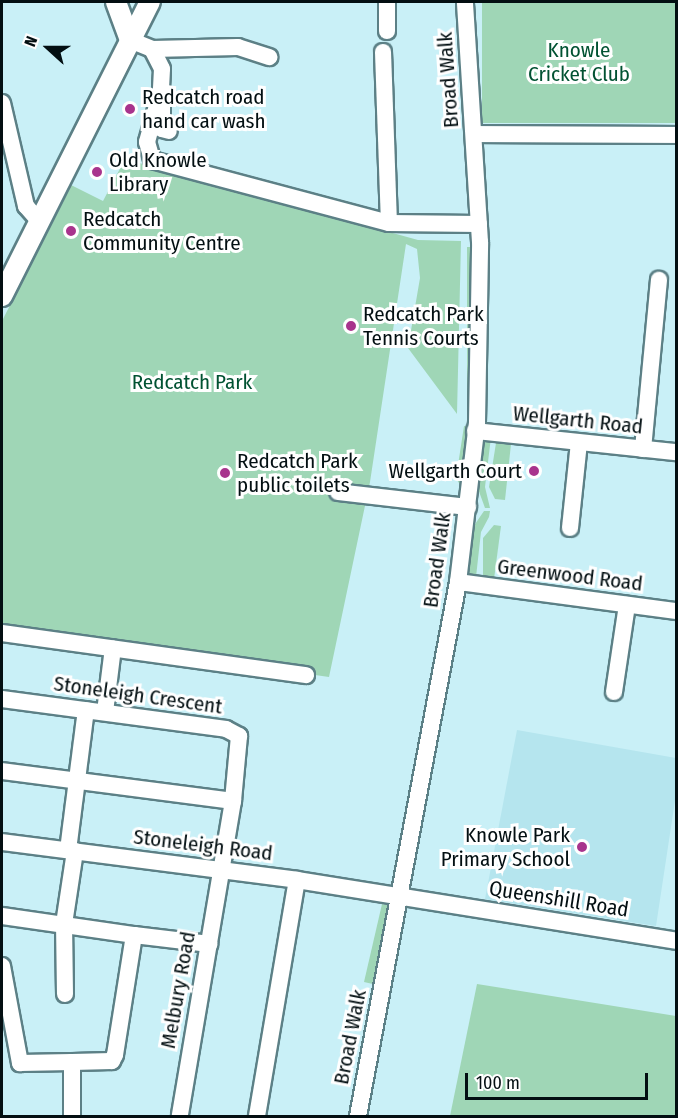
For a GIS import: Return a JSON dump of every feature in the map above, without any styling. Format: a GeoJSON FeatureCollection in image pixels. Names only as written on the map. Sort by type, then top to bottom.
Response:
{"type":"FeatureCollection","features":[{"type":"Feature","properties":{"kind":"main road"},"geometry":{"type":"LineString","coordinates":[[118,9],[130,22],[146,8]]}},
{"type":"Feature","properties":{"kind":"main road"},"geometry":{"type":"LineString","coordinates":[[2,296],[146,8]]}},
{"type":"Feature","properties":{"kind":"main road"},"geometry":{"type":"LineString","coordinates":[[118,9],[130,40]]}},
{"type":"Feature","properties":{"kind":"street"},"geometry":{"type":"LineString","coordinates":[[387,2],[387,31]]}},
{"type":"Feature","properties":{"kind":"street","name":"Broad Walk"},"geometry":{"type":"LineString","coordinates":[[358,1116],[458,582],[468,507],[475,431],[479,224],[465,2]]}},
{"type":"Feature","properties":{"kind":"street"},"geometry":{"type":"LineString","coordinates":[[130,40],[152,49],[238,47],[269,57]]}},
{"type":"Feature","properties":{"kind":"street"},"geometry":{"type":"LineString","coordinates":[[147,142],[168,136],[162,129],[162,69],[152,49]]}},
{"type":"Feature","properties":{"kind":"street"},"geometry":{"type":"LineString","coordinates":[[382,52],[389,224]]}},
{"type":"Feature","properties":{"kind":"street"},"geometry":{"type":"LineString","coordinates":[[161,91],[147,142],[152,160],[389,224],[479,224]]}},
{"type":"Feature","properties":{"kind":"street"},"geometry":{"type":"LineString","coordinates":[[2,103],[26,206],[39,221]]}},
{"type":"Feature","properties":{"kind":"street"},"geometry":{"type":"LineString","coordinates":[[475,134],[676,135]]}},
{"type":"Feature","properties":{"kind":"street"},"geometry":{"type":"LineString","coordinates":[[642,449],[659,280]]}},
{"type":"Feature","properties":{"kind":"street","name":"Wellgarth Road"},"geometry":{"type":"LineString","coordinates":[[475,431],[676,452]]}},
{"type":"Feature","properties":{"kind":"street"},"geometry":{"type":"LineString","coordinates":[[570,528],[579,443]]}},
{"type":"Feature","properties":{"kind":"street"},"geometry":{"type":"LineString","coordinates":[[338,492],[468,507]]}},
{"type":"Feature","properties":{"kind":"street","name":"Greenwood Road"},"geometry":{"type":"LineString","coordinates":[[458,582],[676,611]]}},
{"type":"Feature","properties":{"kind":"street"},"geometry":{"type":"LineString","coordinates":[[614,692],[627,605]]}},
{"type":"Feature","properties":{"kind":"street"},"geometry":{"type":"LineString","coordinates":[[2,633],[306,675]]}},
{"type":"Feature","properties":{"kind":"street"},"geometry":{"type":"LineString","coordinates":[[105,712],[113,648]]}},
{"type":"Feature","properties":{"kind":"street","name":"Stoneleigh Crescent"},"geometry":{"type":"LineString","coordinates":[[2,699],[233,732],[241,743],[222,871]]}},
{"type":"Feature","properties":{"kind":"street"},"geometry":{"type":"LineString","coordinates":[[65,994],[64,924],[86,710]]}},
{"type":"Feature","properties":{"kind":"street"},"geometry":{"type":"LineString","coordinates":[[2,771],[233,801]]}},
{"type":"Feature","properties":{"kind":"street","name":"Stoneleigh Road"},"geometry":{"type":"LineString","coordinates":[[2,842],[297,880],[399,897]]}},
{"type":"Feature","properties":{"kind":"street","name":"Melbury Road"},"geometry":{"type":"LineString","coordinates":[[180,1116],[222,871]]}},
{"type":"Feature","properties":{"kind":"street"},"geometry":{"type":"LineString","coordinates":[[257,1116],[297,880]]}},
{"type":"Feature","properties":{"kind":"street","name":"Queenshill Road"},"geometry":{"type":"LineString","coordinates":[[399,897],[676,941]]}},
{"type":"Feature","properties":{"kind":"street"},"geometry":{"type":"LineString","coordinates":[[2,916],[209,944]]}},
{"type":"Feature","properties":{"kind":"street"},"geometry":{"type":"LineString","coordinates":[[2,966],[20,1062],[112,1061],[116,1055],[134,935]]}},
{"type":"Feature","properties":{"kind":"street"},"geometry":{"type":"LineString","coordinates":[[72,1062],[72,1116]]}},
{"type":"Feature","properties":{"kind":"shaded area","name":"Knowle Park Primary School"},"geometry":{"type":"Polygon","coordinates":[[[517,730],[676,758],[676,794],[656,926],[485,899],[517,730]]]}},
{"type":"Feature","properties":{"kind":"green space","name":"Knowle Cricket Club"},"geometry":{"type":"Polygon","coordinates":[[[482,2],[676,2],[676,123],[482,123],[482,2]]]}},
{"type":"Feature","properties":{"kind":"green space","name":"Redcatch Park"},"geometry":{"type":"Polygon","coordinates":[[[125,159],[418,240],[461,241],[457,414],[408,348],[420,278],[417,249],[406,244],[370,482],[329,677],[2,630],[2,321],[71,185],[103,201],[125,159]]]}},
{"type":"Feature","properties":{"kind":"green space"},"geometry":{"type":"Polygon","coordinates":[[[467,247],[475,247],[475,418],[467,418],[467,247]]]}},
{"type":"Feature","properties":{"kind":"green space"},"geometry":{"type":"Polygon","coordinates":[[[464,426],[470,427],[462,488],[456,478],[464,426]]]}},
{"type":"Feature","properties":{"kind":"green space"},"geometry":{"type":"Polygon","coordinates":[[[491,437],[485,487],[490,508],[485,508],[477,486],[482,441],[491,437]]]}},
{"type":"Feature","properties":{"kind":"green space"},"geometry":{"type":"Polygon","coordinates":[[[496,443],[511,444],[505,500],[495,499],[489,487],[496,443]]]}},
{"type":"Feature","properties":{"kind":"green space"},"geometry":{"type":"Polygon","coordinates":[[[484,511],[490,511],[481,532],[476,577],[467,573],[471,530],[484,511]]]}},
{"type":"Feature","properties":{"kind":"green space"},"geometry":{"type":"Polygon","coordinates":[[[494,525],[501,526],[494,579],[483,578],[483,538],[494,525]]]}},
{"type":"Feature","properties":{"kind":"green space"},"geometry":{"type":"Polygon","coordinates":[[[382,904],[391,906],[373,984],[364,982],[382,904]]]}},
{"type":"Feature","properties":{"kind":"green space"},"geometry":{"type":"Polygon","coordinates":[[[477,984],[676,1016],[676,1116],[450,1116],[477,984]]]}},
{"type":"Feature","properties":{"kind":"place","name":"Redcatch road hand car wash"},"geometry":{"type":"Point","coordinates":[130,109]}},
{"type":"Feature","properties":{"kind":"place","name":"Old Knowle Library"},"geometry":{"type":"Point","coordinates":[97,172]}},
{"type":"Feature","properties":{"kind":"place","name":"Redcatch Community Centre"},"geometry":{"type":"Point","coordinates":[71,231]}},
{"type":"Feature","properties":{"kind":"place","name":"Redcatch Park Tennis Courts"},"geometry":{"type":"Point","coordinates":[351,326]}},
{"type":"Feature","properties":{"kind":"place","name":"Wellgarth Court"},"geometry":{"type":"Point","coordinates":[534,471]}},
{"type":"Feature","properties":{"kind":"place","name":"Redcatch Park public toilets"},"geometry":{"type":"Point","coordinates":[225,473]}},
{"type":"Feature","properties":{"kind":"place","name":"Knowle Park Primary School"},"geometry":{"type":"Point","coordinates":[582,847]}}]}
